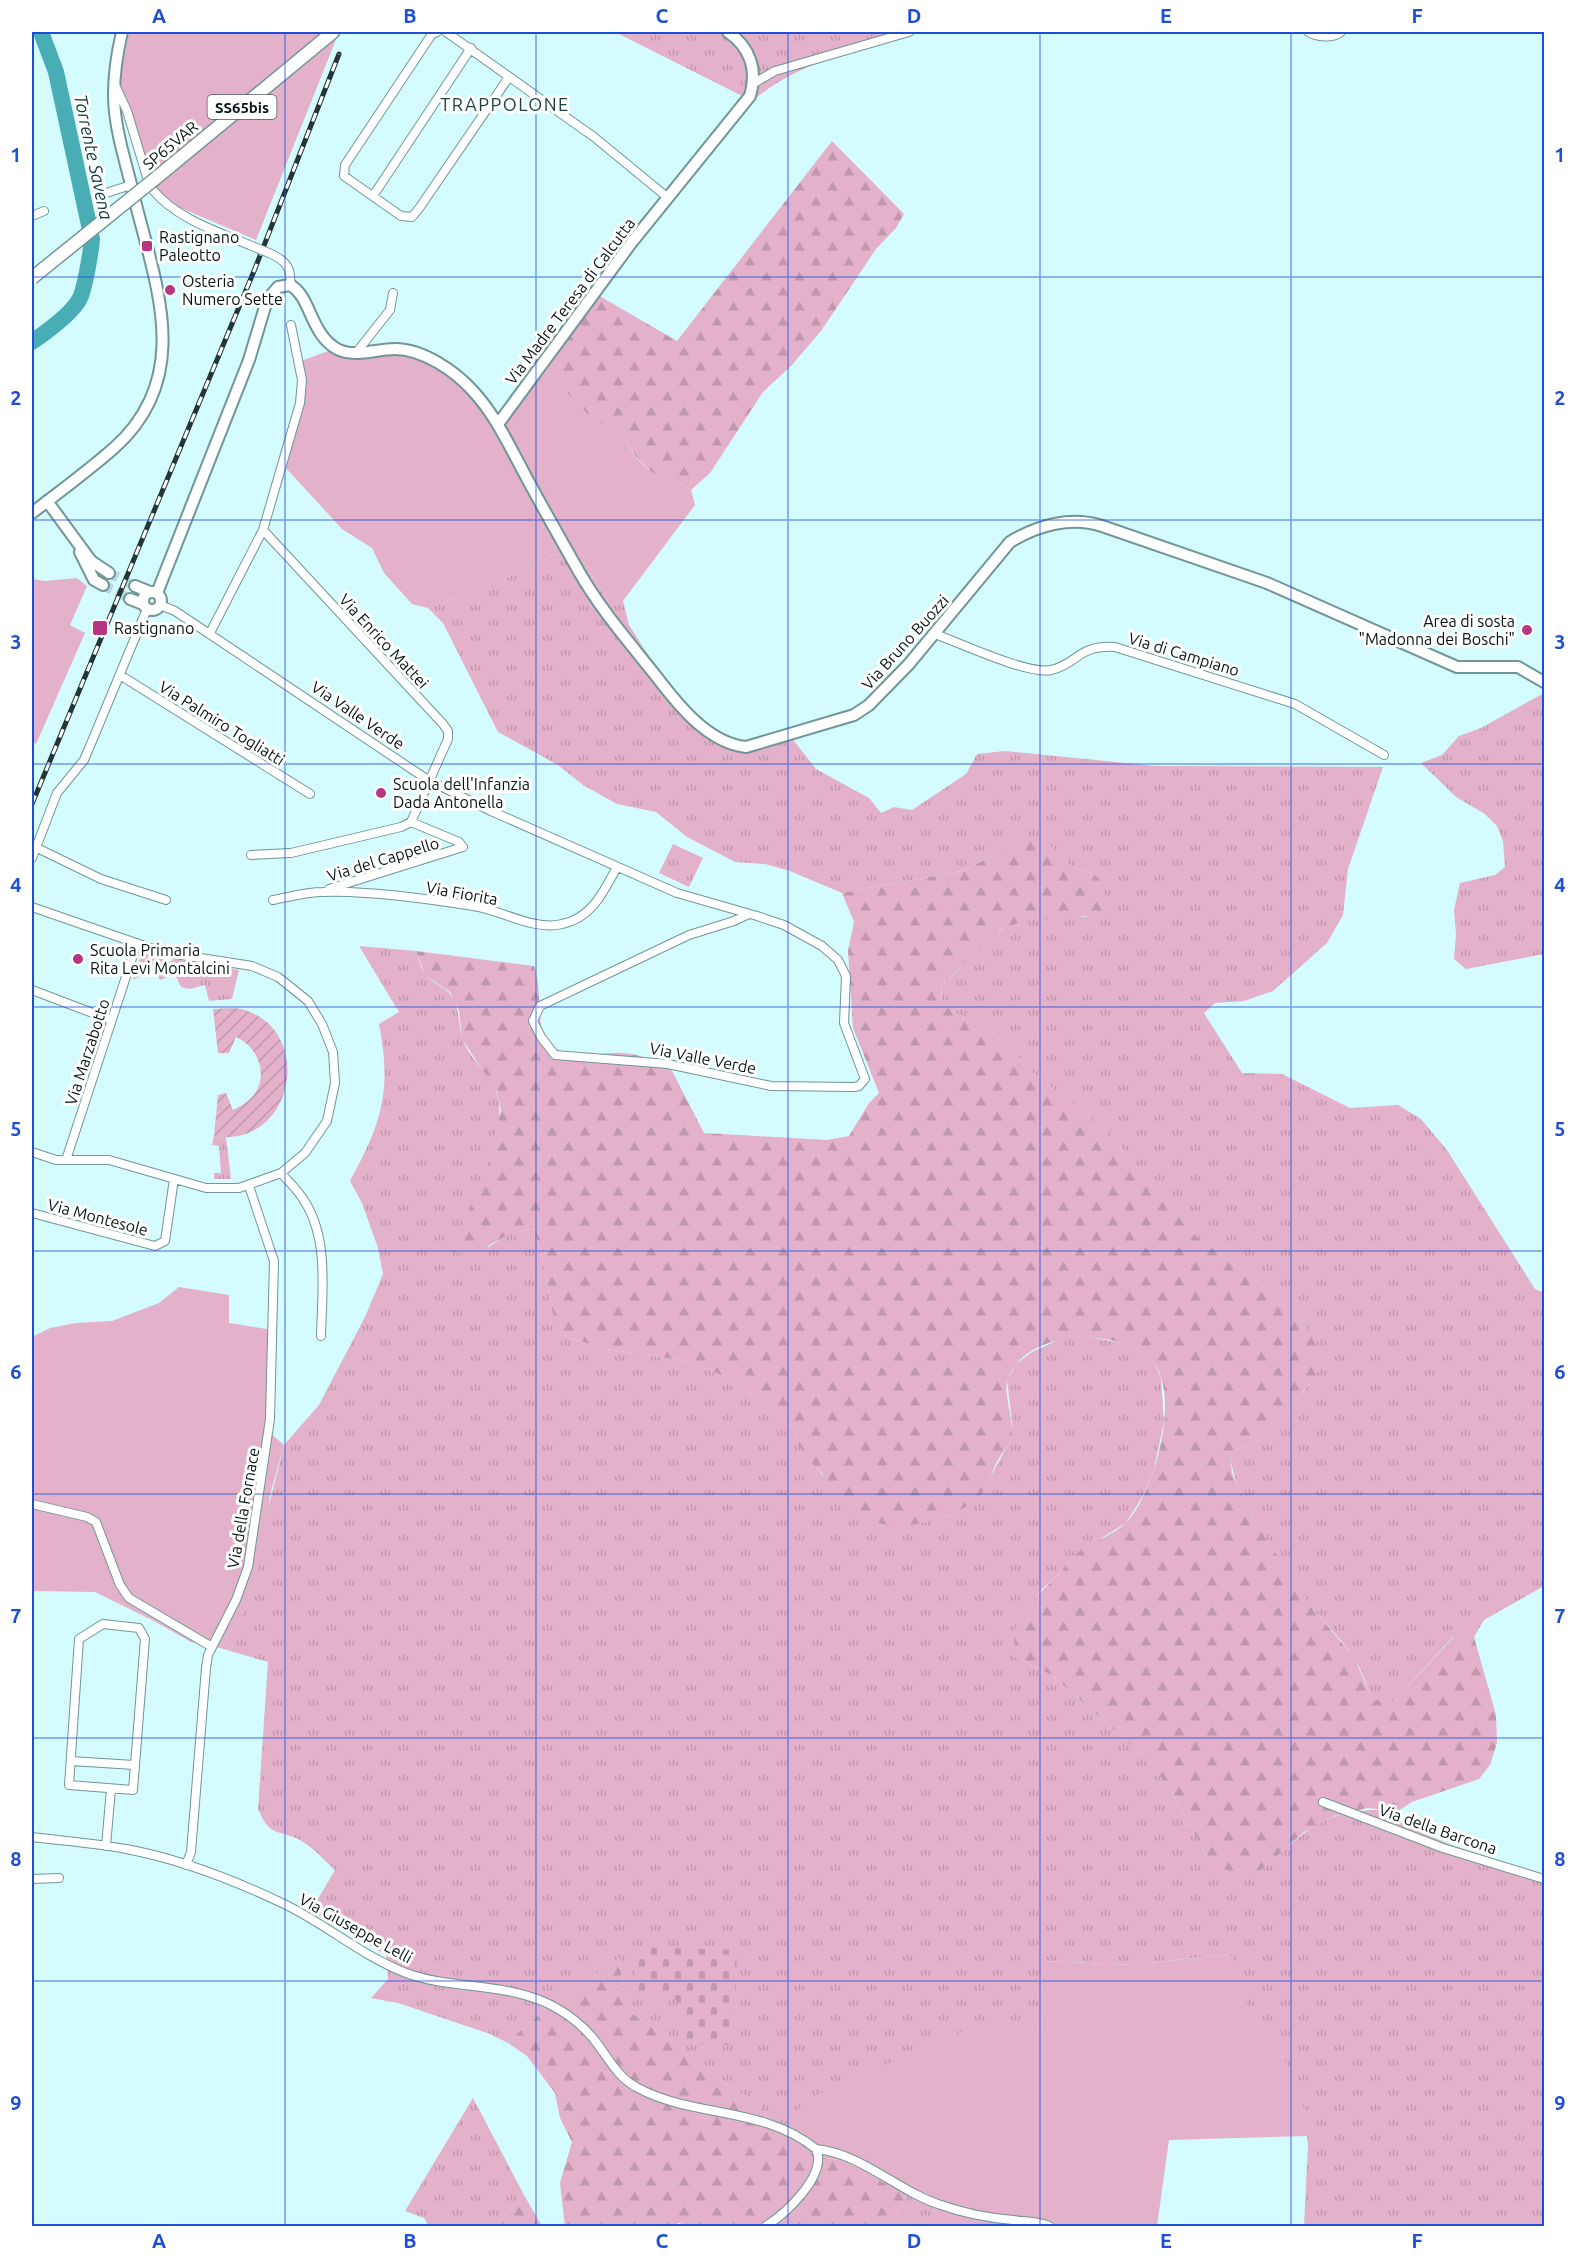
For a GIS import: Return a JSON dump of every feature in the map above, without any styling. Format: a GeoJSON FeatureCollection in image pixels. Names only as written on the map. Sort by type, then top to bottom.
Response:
{"type":"FeatureCollection","features":[{"type":"Feature","properties":{"kind":"main road","name":"SP65VAR"},"geometry":{"type":"LineString","coordinates":[[32,278],[330,34]]}},
{"type":"Feature","properties":{"kind":"street"},"geometry":{"type":"LineString","coordinates":[[32,513],[114,448],[128,434],[148,407],[159,382],[163,353],[160,313],[114,116],[113,80],[122,32]]}},
{"type":"Feature","properties":{"kind":"street"},"geometry":{"type":"LineString","coordinates":[[437,32],[432,34],[345,165],[344,176],[400,216],[412,217],[509,77]]}},
{"type":"Feature","properties":{"kind":"street"},"geometry":{"type":"LineString","coordinates":[[446,32],[594,137],[667,197]]}},
{"type":"Feature","properties":{"kind":"street"},"geometry":{"type":"LineString","coordinates":[[728,32],[738,39],[746,50],[751,62],[754,83],[774,71],[909,32]]}},
{"type":"Feature","properties":{"kind":"street"},"geometry":{"type":"LineString","coordinates":[[1308,32],[1316,36],[1336,36],[1341,32]]}},
{"type":"Feature","properties":{"kind":"street"},"geometry":{"type":"LineString","coordinates":[[373,196],[471,48]]}},
{"type":"Feature","properties":{"kind":"street"},"geometry":{"type":"LineString","coordinates":[[113,80],[127,111],[152,181]]}},
{"type":"Feature","properties":{"kind":"street","name":"Via Madre Teresa di Calcutta"},"geometry":{"type":"LineString","coordinates":[[498,424],[667,197],[738,113],[750,96],[754,83]]}},
{"type":"Feature","properties":{"kind":"street","name":"Via Bruno Buozzi"},"geometry":{"type":"LineString","coordinates":[[152,181],[166,204],[183,215],[283,260],[288,266],[290,285],[300,294],[317,331],[342,351],[356,353],[395,349],[434,361],[472,389],[498,424],[574,564],[606,613],[669,693],[694,719],[722,740],[746,747],[854,715],[884,692],[1010,542],[1034,530],[1079,521],[1102,525],[1267,584],[1457,667],[1518,667],[1545,682]]}},
{"type":"Feature","properties":{"kind":"street"},"geometry":{"type":"LineString","coordinates":[[106,193],[133,192]]}},
{"type":"Feature","properties":{"kind":"street"},"geometry":{"type":"LineString","coordinates":[[32,216],[44,211]]}},
{"type":"Feature","properties":{"kind":"street"},"geometry":{"type":"LineString","coordinates":[[32,858],[57,793],[84,760],[120,675],[145,606],[143,597],[153,592],[249,360],[267,300],[278,287],[290,285]]}},
{"type":"Feature","properties":{"kind":"street"},"geometry":{"type":"LineString","coordinates":[[356,353],[390,310],[393,292]]}},
{"type":"Feature","properties":{"kind":"street"},"geometry":{"type":"LineString","coordinates":[[210,633],[263,530],[302,393],[298,354],[291,325]]}},
{"type":"Feature","properties":{"kind":"street"},"geometry":{"type":"LineString","coordinates":[[47,501],[91,561],[109,573]]}},
{"type":"Feature","properties":{"kind":"street","name":"Via Enrico Mattei"},"geometry":{"type":"LineString","coordinates":[[263,530],[448,731],[448,739],[428,780]]}},
{"type":"Feature","properties":{"kind":"street"},"geometry":{"type":"LineString","coordinates":[[76,543],[87,570],[94,580],[103,585]]}},
{"type":"Feature","properties":{"kind":"street"},"geometry":{"type":"LineString","coordinates":[[129,599],[153,610],[160,605],[161,600],[153,592],[135,586]]}},
{"type":"Feature","properties":{"kind":"street","name":"Via Valle Verde"},"geometry":{"type":"LineString","coordinates":[[160,605],[175,610],[428,780],[677,893],[749,914],[784,926],[813,940],[830,952],[843,968],[848,985],[844,1005],[844,1023],[864,1074],[863,1083],[859,1086],[795,1088],[771,1086],[668,1064],[555,1055],[541,1037],[533,1021],[536,1009],[540,1006],[670,943],[749,914]]}},
{"type":"Feature","properties":{"kind":"street","name":"Via di Campiano"},"geometry":{"type":"LineString","coordinates":[[935,634],[1027,668],[1045,671],[1054,669],[1093,647],[1115,647],[1280,698],[1310,711],[1384,755]]}},
{"type":"Feature","properties":{"kind":"street","name":"Via Palmiro Togliatti"},"geometry":{"type":"LineString","coordinates":[[120,675],[310,794]]}},
{"type":"Feature","properties":{"kind":"street","name":"Via del Cappello"},"geometry":{"type":"LineString","coordinates":[[250,855],[291,853],[401,827],[411,822],[428,780]]}},
{"type":"Feature","properties":{"kind":"street","name":"Via del Cappello"},"geometry":{"type":"LineString","coordinates":[[322,892],[463,847],[459,842],[411,822]]}},
{"type":"Feature","properties":{"kind":"street"},"geometry":{"type":"LineString","coordinates":[[35,847],[101,879],[166,900]]}},
{"type":"Feature","properties":{"kind":"street","name":"Via Fiorita"},"geometry":{"type":"LineString","coordinates":[[273,900],[322,892],[475,906],[551,926],[571,921],[593,906],[617,867]]}},
{"type":"Feature","properties":{"kind":"street"},"geometry":{"type":"LineString","coordinates":[[32,907],[180,956],[262,969],[298,991],[315,1011],[333,1052],[333,1100],[327,1121],[312,1144],[281,1173],[249,1186],[212,1189],[109,1160],[56,1160],[32,1152]]}},
{"type":"Feature","properties":{"kind":"street","name":"Via Marzabotto"},"geometry":{"type":"LineString","coordinates":[[66,1160],[137,943]]}},
{"type":"Feature","properties":{"kind":"street"},"geometry":{"type":"LineString","coordinates":[[32,990],[111,1020]]}},
{"type":"Feature","properties":{"kind":"street"},"geometry":{"type":"LineString","coordinates":[[281,1173],[304,1200],[317,1228],[322,1266],[321,1336]]}},
{"type":"Feature","properties":{"kind":"street","name":"Via Montesole"},"geometry":{"type":"LineString","coordinates":[[32,1213],[155,1246],[165,1240],[168,1232],[174,1179]]}},
{"type":"Feature","properties":{"kind":"street","name":"Via della Fornace"},"geometry":{"type":"LineString","coordinates":[[186,1865],[190,1852],[206,1668],[248,1568],[270,1419],[274,1262],[249,1186]]}},
{"type":"Feature","properties":{"kind":"street"},"geometry":{"type":"LineString","coordinates":[[32,1504],[87,1517],[96,1522],[120,1585],[129,1598],[213,1647]]}},
{"type":"Feature","properties":{"kind":"street"},"geometry":{"type":"LineString","coordinates":[[103,1624],[129,1625],[140,1628],[146,1639],[134,1765],[133,1790],[69,1785],[79,1639],[94,1627],[103,1624]]}},
{"type":"Feature","properties":{"kind":"street"},"geometry":{"type":"LineString","coordinates":[[71,1761],[134,1765]]}},
{"type":"Feature","properties":{"kind":"street"},"geometry":{"type":"LineString","coordinates":[[106,1846],[111,1789]]}},
{"type":"Feature","properties":{"kind":"street","name":"Via della Barcona"},"geometry":{"type":"LineString","coordinates":[[1323,1802],[1443,1848],[1545,1879]]}},
{"type":"Feature","properties":{"kind":"street","name":"Via Giuseppe Lelli"},"geometry":{"type":"LineString","coordinates":[[32,1837],[106,1846],[186,1865],[284,1904],[378,1959],[407,1973],[434,1981],[521,1993],[539,2000],[581,2025],[625,2081],[638,2089],[770,2124],[799,2136],[816,2149],[832,2151],[866,2166],[939,2205],[1049,2226]]}},
{"type":"Feature","properties":{"kind":"street"},"geometry":{"type":"LineString","coordinates":[[32,1880],[59,1878]]}},
{"type":"Feature","properties":{"kind":"street"},"geometry":{"type":"LineString","coordinates":[[766,2226],[795,2202],[806,2188],[818,2163],[816,2149]]}},
{"type":"Feature","properties":{"kind":"green space"},"geometry":{"type":"Polygon","coordinates":[[[129,32],[339,32],[256,240],[169,203],[152,186],[119,81],[129,32]]]}},
{"type":"Feature","properties":{"kind":"green space"},"geometry":{"type":"Polygon","coordinates":[[[615,32],[922,32],[832,57],[791,75],[752,101],[615,32]]]}},
{"type":"Feature","properties":{"kind":"green space"},"geometry":{"type":"Polygon","coordinates":[[[832,141],[904,214],[896,228],[876,249],[821,331],[791,366],[763,392],[710,473],[691,490],[673,479],[654,474],[637,458],[626,441],[585,412],[546,371],[598,295],[677,341],[832,141]]]}},
{"type":"Feature","properties":{"kind":"green space"},"geometry":{"type":"Polygon","coordinates":[[[399,346],[446,369],[495,418],[546,371],[585,412],[626,441],[637,459],[654,474],[673,479],[691,490],[695,505],[623,601],[608,601],[585,564],[568,553],[554,555],[504,579],[428,608],[412,604],[384,573],[372,548],[342,529],[284,466],[300,411],[301,361],[331,350],[399,346]]]}},
{"type":"Feature","properties":{"kind":"green space"},"geometry":{"type":"Polygon","coordinates":[[[569,553],[585,564],[608,601],[623,601],[629,625],[666,683],[715,732],[733,742],[752,743],[788,733],[816,769],[869,798],[881,813],[894,807],[912,810],[966,774],[977,754],[1005,751],[1155,766],[1383,767],[1348,869],[1343,915],[1327,943],[1273,991],[1244,1001],[1215,1003],[1204,1013],[1242,1073],[1282,1074],[1350,1108],[1398,1105],[1421,1119],[1447,1150],[1535,1289],[1544,1293],[1544,1586],[1484,1620],[1474,1637],[1453,1637],[1393,1702],[1372,1699],[1359,1667],[1349,1651],[1303,1596],[1263,1537],[1241,1494],[1230,1455],[1240,1448],[1255,1444],[1277,1423],[1314,1379],[1306,1328],[1262,1285],[1194,1235],[1103,1126],[1027,1069],[1013,1049],[983,1025],[957,1014],[941,1003],[942,984],[985,942],[1001,930],[1032,919],[1054,916],[1087,917],[1092,873],[1070,866],[1059,852],[1015,840],[992,856],[962,871],[842,893],[790,871],[765,864],[735,862],[687,837],[656,812],[617,804],[583,785],[558,765],[498,732],[443,623],[428,608],[504,579],[554,555],[569,553]]]}},
{"type":"Feature","properties":{"kind":"green space"},"geometry":{"type":"Polygon","coordinates":[[[77,578],[87,586],[70,625],[85,633],[36,744],[32,741],[32,579],[45,581],[77,578]]]}},
{"type":"Feature","properties":{"kind":"green space"},"geometry":{"type":"Polygon","coordinates":[[[1544,693],[1544,954],[1466,969],[1454,959],[1456,934],[1454,910],[1460,883],[1495,875],[1505,867],[1503,841],[1497,826],[1485,814],[1456,797],[1421,763],[1442,755],[1459,736],[1481,728],[1544,693]]]}},
{"type":"Feature","properties":{"kind":"green space"},"geometry":{"type":"Polygon","coordinates":[[[1015,840],[1043,841],[1059,852],[1070,866],[1092,873],[1102,881],[1106,898],[1104,915],[1026,920],[1000,930],[942,984],[941,1003],[957,1014],[983,1025],[1013,1049],[1027,1069],[1103,1126],[1194,1235],[1262,1285],[1306,1328],[1317,1343],[1320,1366],[1314,1379],[1277,1423],[1255,1444],[1240,1448],[1230,1455],[1232,1473],[1252,1518],[1313,1609],[1354,1657],[1372,1699],[1393,1702],[1454,1637],[1474,1637],[1496,1715],[1497,1743],[1490,1765],[1479,1779],[1412,1802],[1398,1811],[1367,1808],[1334,1816],[1304,1832],[1258,1873],[1239,1874],[1221,1868],[1207,1857],[1174,1796],[1149,1761],[1053,1676],[1015,1657],[1014,1635],[1020,1618],[1026,1610],[1074,1555],[1127,1522],[1147,1489],[1155,1466],[1165,1418],[1165,1395],[1160,1375],[1151,1360],[1136,1349],[1096,1338],[1074,1338],[1034,1349],[1018,1362],[1008,1378],[1010,1441],[980,1496],[961,1509],[936,1520],[909,1525],[887,1525],[861,1516],[822,1493],[823,1474],[798,1444],[794,1430],[779,1414],[726,1377],[687,1361],[606,1349],[569,1338],[555,1325],[540,1247],[533,1229],[506,1236],[470,1257],[454,1251],[461,1228],[488,1164],[501,1110],[497,1092],[462,1039],[459,1011],[450,992],[425,975],[416,951],[534,966],[538,983],[542,1029],[551,1045],[569,1054],[624,1053],[669,1065],[704,1133],[827,1140],[849,1136],[869,1103],[879,1093],[853,1028],[848,951],[854,922],[842,893],[962,871],[992,856],[1015,840]]]}},
{"type":"Feature","properties":{"kind":"green space"},"geometry":{"type":"Polygon","coordinates":[[[673,844],[703,858],[689,887],[659,873],[673,844]]]}},
{"type":"Feature","properties":{"kind":"green space"},"geometry":{"type":"Polygon","coordinates":[[[359,946],[416,951],[425,974],[449,992],[454,1000],[461,1035],[466,1047],[490,1080],[497,1094],[499,1111],[492,1151],[454,1251],[489,1247],[510,1232],[533,1229],[540,1247],[555,1324],[569,1338],[606,1349],[687,1361],[726,1377],[779,1414],[794,1430],[798,1444],[850,1510],[886,1525],[947,1516],[980,1496],[1010,1441],[1012,1422],[1007,1380],[1016,1364],[1032,1352],[1063,1338],[1089,1337],[1127,1344],[1143,1353],[1154,1363],[1161,1378],[1164,1422],[1153,1473],[1144,1494],[1126,1523],[1077,1553],[1042,1589],[1022,1617],[1015,1657],[1053,1676],[1149,1761],[1174,1796],[1207,1857],[1258,1873],[1305,1832],[1335,1816],[1373,1810],[1398,1811],[1403,1825],[1454,1846],[1544,1875],[1544,2226],[1304,2226],[1308,2145],[1304,2109],[1282,2055],[1246,2005],[1230,1954],[1130,1965],[1047,1961],[1047,2027],[984,2023],[786,2135],[767,2116],[758,2102],[730,2088],[670,2039],[633,2014],[623,1987],[619,1958],[547,2008],[508,2043],[490,2034],[398,2003],[371,1998],[388,1979],[386,1955],[311,1911],[335,1870],[303,1842],[270,1828],[258,1809],[268,1662],[220,1648],[242,1614],[284,1445],[319,1405],[365,1317],[383,1274],[378,1248],[362,1203],[350,1181],[370,1141],[381,1106],[384,1068],[379,1024],[399,1012],[359,946]]]}},
{"type":"Feature","properties":{"kind":"green space"},"geometry":{"type":"Polygon","coordinates":[[[143,949],[171,962],[173,959],[239,970],[232,999],[209,1001],[205,985],[190,989],[181,987],[175,974],[160,980],[150,960],[138,969],[142,975],[133,980],[143,949]]]}},
{"type":"Feature","properties":{"kind":"green space"},"geometry":{"type":"Polygon","coordinates":[[[213,1009],[245,1010],[267,1023],[281,1041],[287,1063],[286,1086],[277,1108],[262,1125],[241,1135],[214,1136],[218,1095],[226,1093],[233,1110],[248,1101],[259,1085],[261,1077],[258,1060],[249,1046],[236,1037],[229,1053],[218,1053],[213,1009]]]}},
{"type":"Feature","properties":{"kind":"green space"},"geometry":{"type":"Polygon","coordinates":[[[214,1136],[226,1137],[231,1179],[214,1179],[214,1173],[221,1173],[219,1146],[212,1145],[214,1136]]]}},
{"type":"Feature","properties":{"kind":"green space"},"geometry":{"type":"Polygon","coordinates":[[[179,1287],[229,1295],[229,1323],[273,1330],[269,1432],[284,1445],[270,1495],[265,1545],[254,1584],[242,1614],[220,1648],[191,1642],[95,1592],[32,1591],[32,1337],[50,1328],[76,1323],[112,1321],[159,1303],[179,1287]]]}},
{"type":"Feature","properties":{"kind":"green space"},"geometry":{"type":"Polygon","coordinates":[[[635,1947],[737,1950],[734,2045],[680,2043],[682,2006],[670,1995],[634,1994],[635,1947]]]}},
{"type":"Feature","properties":{"kind":"green space"},"geometry":{"type":"Polygon","coordinates":[[[1231,1954],[1246,2005],[1282,2055],[1296,2084],[1304,2109],[1308,2136],[1169,2140],[1157,2226],[1042,2226],[1002,2216],[974,2220],[951,2213],[895,2189],[844,2162],[812,2151],[786,2135],[803,2101],[984,2022],[1047,2027],[1047,1961],[1130,1965],[1231,1954]]]}},
{"type":"Feature","properties":{"kind":"green space"},"geometry":{"type":"Polygon","coordinates":[[[619,1958],[623,1987],[633,2014],[670,2039],[730,2088],[758,2102],[767,2116],[786,2135],[812,2151],[844,2162],[908,2194],[890,2226],[691,2226],[679,2223],[671,2226],[565,2226],[560,2183],[572,2142],[560,2118],[555,2093],[527,2056],[508,2043],[547,2008],[619,1958]]]}},
{"type":"Feature","properties":{"kind":"green space"},"geometry":{"type":"Polygon","coordinates":[[[473,2098],[524,2195],[505,2215],[499,2226],[429,2226],[424,2218],[405,2211],[473,2098]]]}},
{"type":"Feature","properties":{"kind":"green space"},"geometry":{"type":"Polygon","coordinates":[[[908,2194],[1042,2226],[890,2226],[908,2194]]]}},
{"type":"Feature","properties":{"kind":"green space"},"geometry":{"type":"Polygon","coordinates":[[[524,2195],[542,2226],[499,2226],[505,2215],[524,2195]]]}},
{"type":"Feature","properties":{"kind":"waterway","name":"Torrente Savena"},"geometry":{"type":"LineString","coordinates":[[32,342],[65,316],[80,298],[86,278],[92,239],[56,72],[41,32]]}},
{"type":"Feature","properties":{"kind":"tunnel"},"geometry":{"type":"LineString","coordinates":[[109,573],[135,586]]}},
{"type":"Feature","properties":{"kind":"tunnel"},"geometry":{"type":"LineString","coordinates":[[103,585],[130,599]]}},
{"type":"Feature","properties":{"kind":"railway"},"geometry":{"type":"LineString","coordinates":[[32,804],[254,271],[339,54]]}},
{"type":"Feature","properties":{"kind":"place","name":"Rastignano Paleotto"},"geometry":{"type":"Point","coordinates":[147,246]}},
{"type":"Feature","properties":{"kind":"place","name":"Osteria Numero Sette"},"geometry":{"type":"Point","coordinates":[170,290]}},
{"type":"Feature","properties":{"kind":"place","name":"Rastignano"},"geometry":{"type":"Point","coordinates":[100,628]}},
{"type":"Feature","properties":{"kind":"place","name":"Area di sosta \"Madonna dei Boschi\""},"geometry":{"type":"Point","coordinates":[1527,630]}},
{"type":"Feature","properties":{"kind":"place","name":"Scuola dell'Infanzia Dada Antonella"},"geometry":{"type":"Point","coordinates":[381,793]}},
{"type":"Feature","properties":{"kind":"place","name":"Scuola Primaria Rita Levi Montalcini"},"geometry":{"type":"Point","coordinates":[78,959]}},
{"type":"Feature","properties":{"kind":"district","name":"TRAPPOLONE"},"geometry":{"type":"Point","coordinates":[505,104]}}]}
